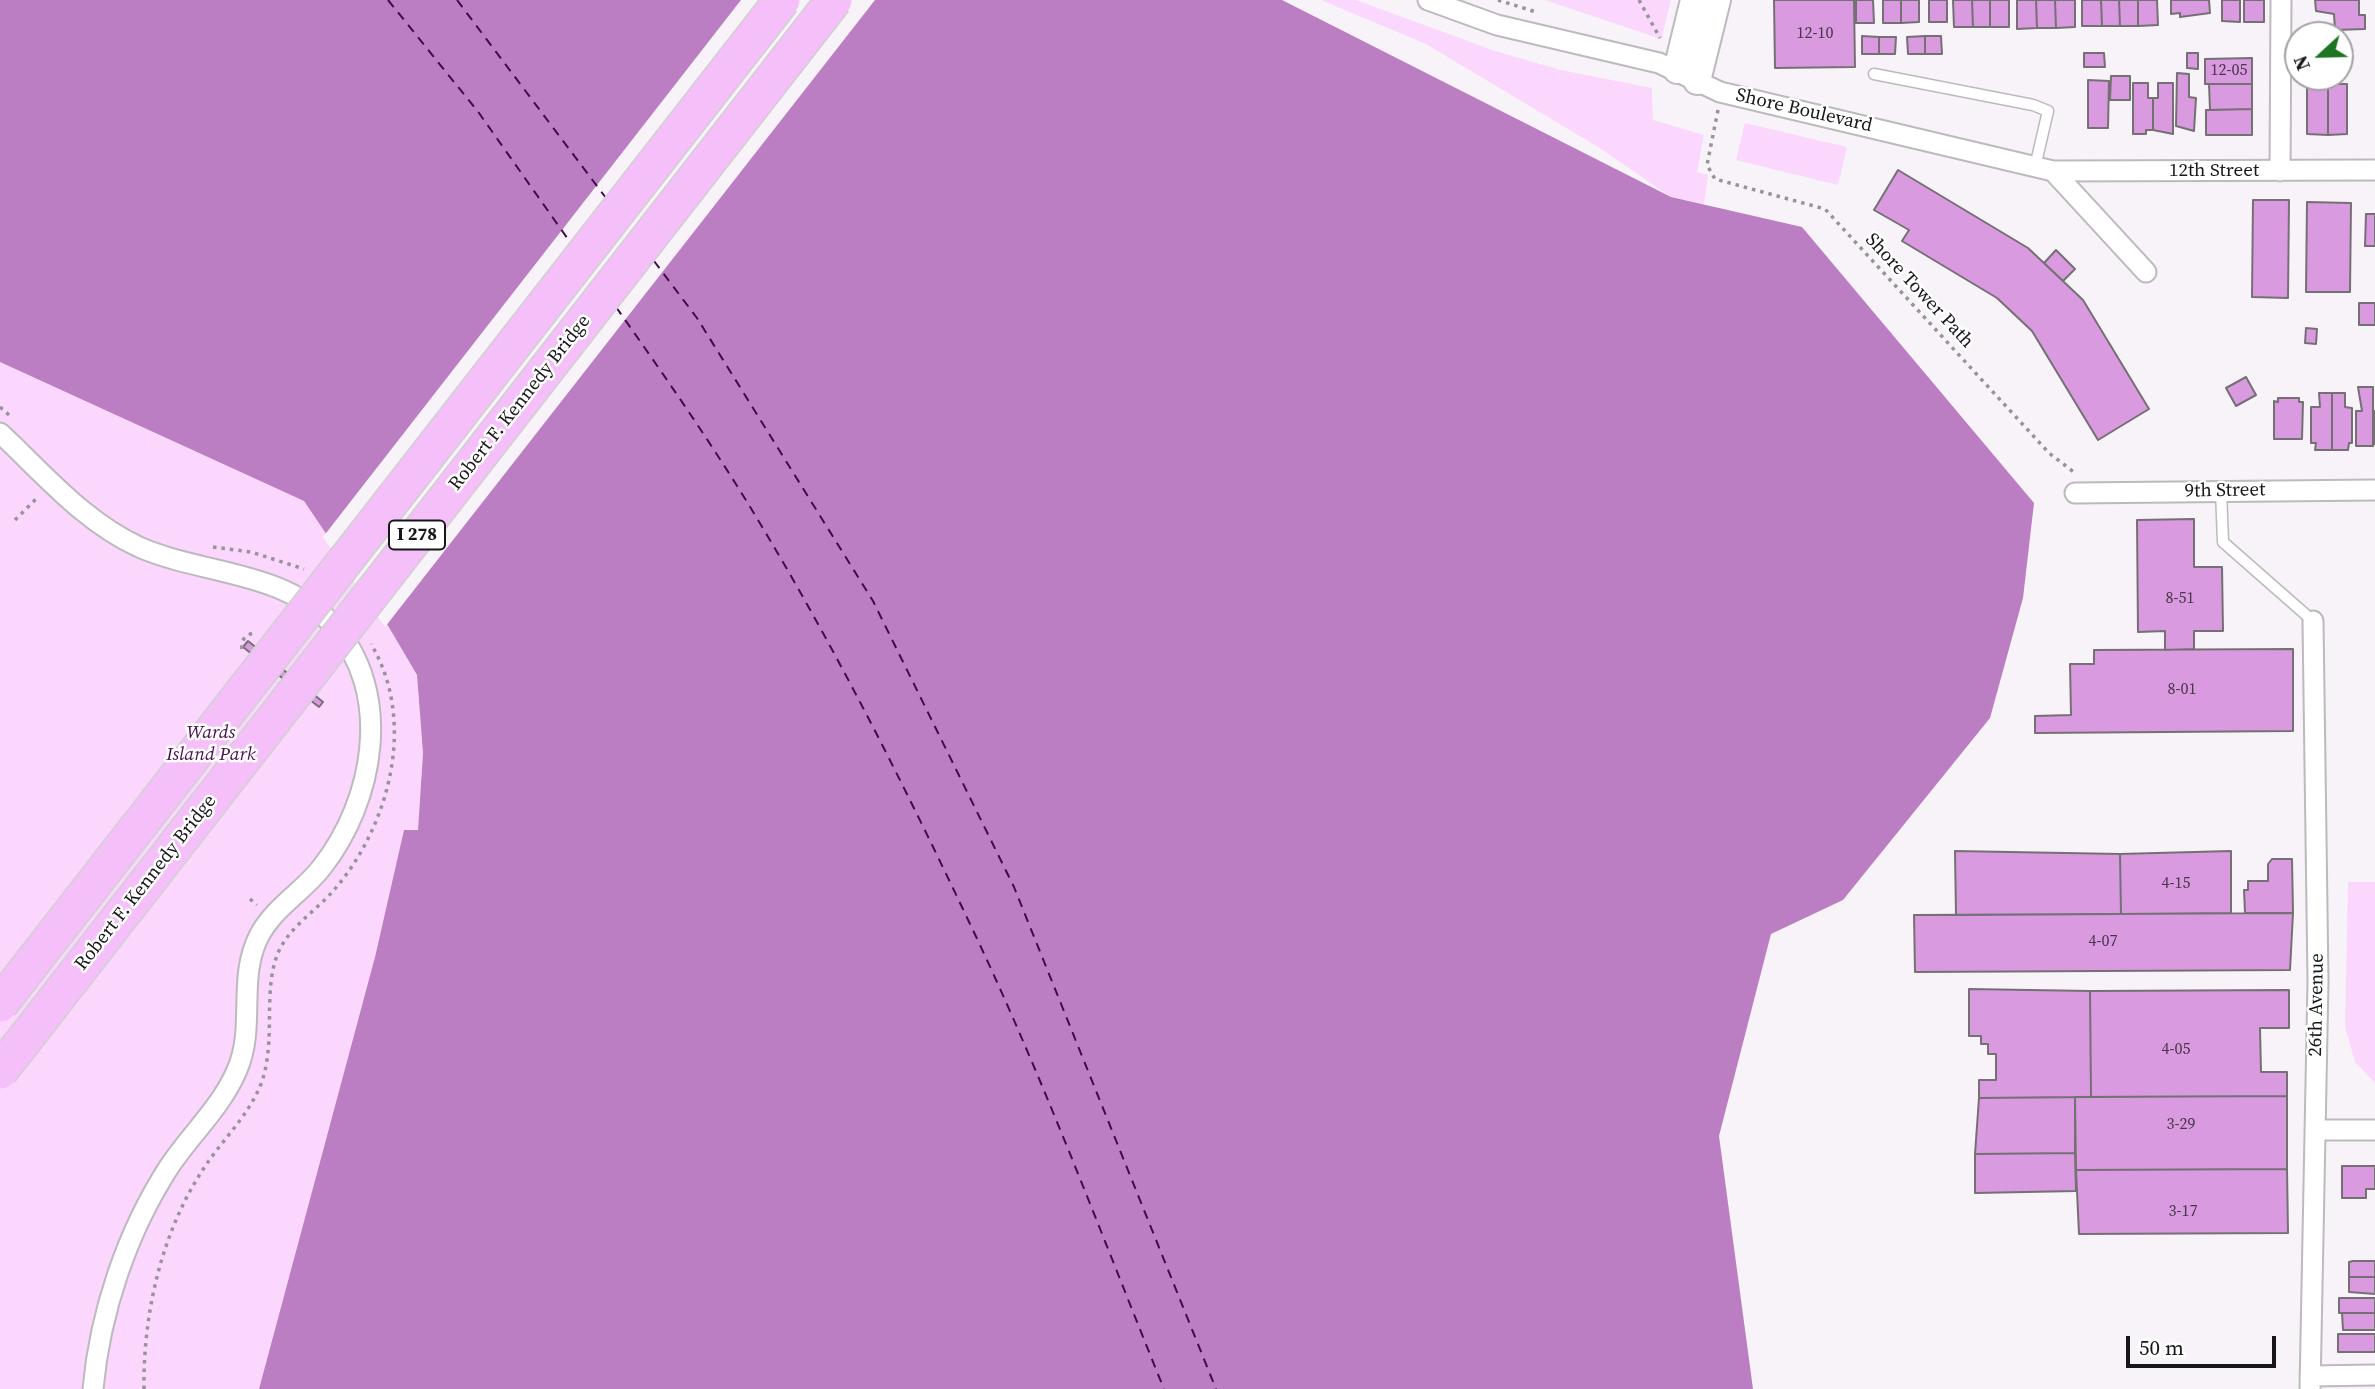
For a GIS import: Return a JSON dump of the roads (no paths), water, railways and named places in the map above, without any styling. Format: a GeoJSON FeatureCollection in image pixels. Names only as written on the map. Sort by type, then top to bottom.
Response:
{"type":"FeatureCollection","features":[{"type":"Feature","properties":{"kind":"highway","name":"I 278"},"geometry":{"type":"LineString","coordinates":[[0,1004],[782,0]]}},
{"type":"Feature","properties":{"kind":"highway","name":"Robert F. Kennedy Bridge"},"geometry":{"type":"LineString","coordinates":[[0,1071],[834,0]]}},
{"type":"Feature","properties":{"kind":"street","name":"Shore Boulevard"},"geometry":{"type":"LineString","coordinates":[[1428,0],[1497,26],[1678,71],[1720,92],[2044,169]]}},
{"type":"Feature","properties":{"kind":"street"},"geometry":{"type":"LineString","coordinates":[[1678,71],[1694,0]]}},
{"type":"Feature","properties":{"kind":"street"},"geometry":{"type":"LineString","coordinates":[[1678,71],[1717,0]]}},
{"type":"Feature","properties":{"kind":"street"},"geometry":{"type":"LineString","coordinates":[[2280,0],[2280,171]]}},
{"type":"Feature","properties":{"kind":"street"},"geometry":{"type":"LineString","coordinates":[[2044,169],[2146,272]]}},
{"type":"Feature","properties":{"kind":"street","name":"12th Street"},"geometry":{"type":"LineString","coordinates":[[2044,169],[2375,170]]}},
{"type":"Feature","properties":{"kind":"street"},"geometry":{"type":"LineString","coordinates":[[8,428],[50,484],[114,533],[138,546],[193,566],[271,584],[321,614],[334,627],[360,667],[370,712],[371,736],[359,800],[335,850],[320,870],[272,917],[260,935],[246,982],[246,1032],[239,1066],[224,1094],[167,1170],[133,1237],[104,1322],[93,1389]]}},
{"type":"Feature","properties":{"kind":"street","name":"9th Street"},"geometry":{"type":"LineString","coordinates":[[2075,493],[2375,490]]}},
{"type":"Feature","properties":{"kind":"street","name":"26th Avenue"},"geometry":{"type":"LineString","coordinates":[[2310,1383],[2318,869],[2313,621]]}},
{"type":"Feature","properties":{"kind":"street"},"geometry":{"type":"LineString","coordinates":[[2315,1130],[2375,1130]]}},
{"type":"Feature","properties":{"kind":"street"},"geometry":{"type":"LineString","coordinates":[[2310,1383],[2375,1376]]}},
{"type":"Feature","properties":{"kind":"lane"},"geometry":{"type":"LineString","coordinates":[[1874,74],[2033,105],[2048,111],[2044,169]]}},
{"type":"Feature","properties":{"kind":"lane"},"geometry":{"type":"LineString","coordinates":[[2221,491],[2223,542],[2313,621]]}},
{"type":"Feature","properties":{"kind":"park label","name":"Wards Island Park"},"geometry":{"type":"Point","coordinates":[211,744]}}]}
